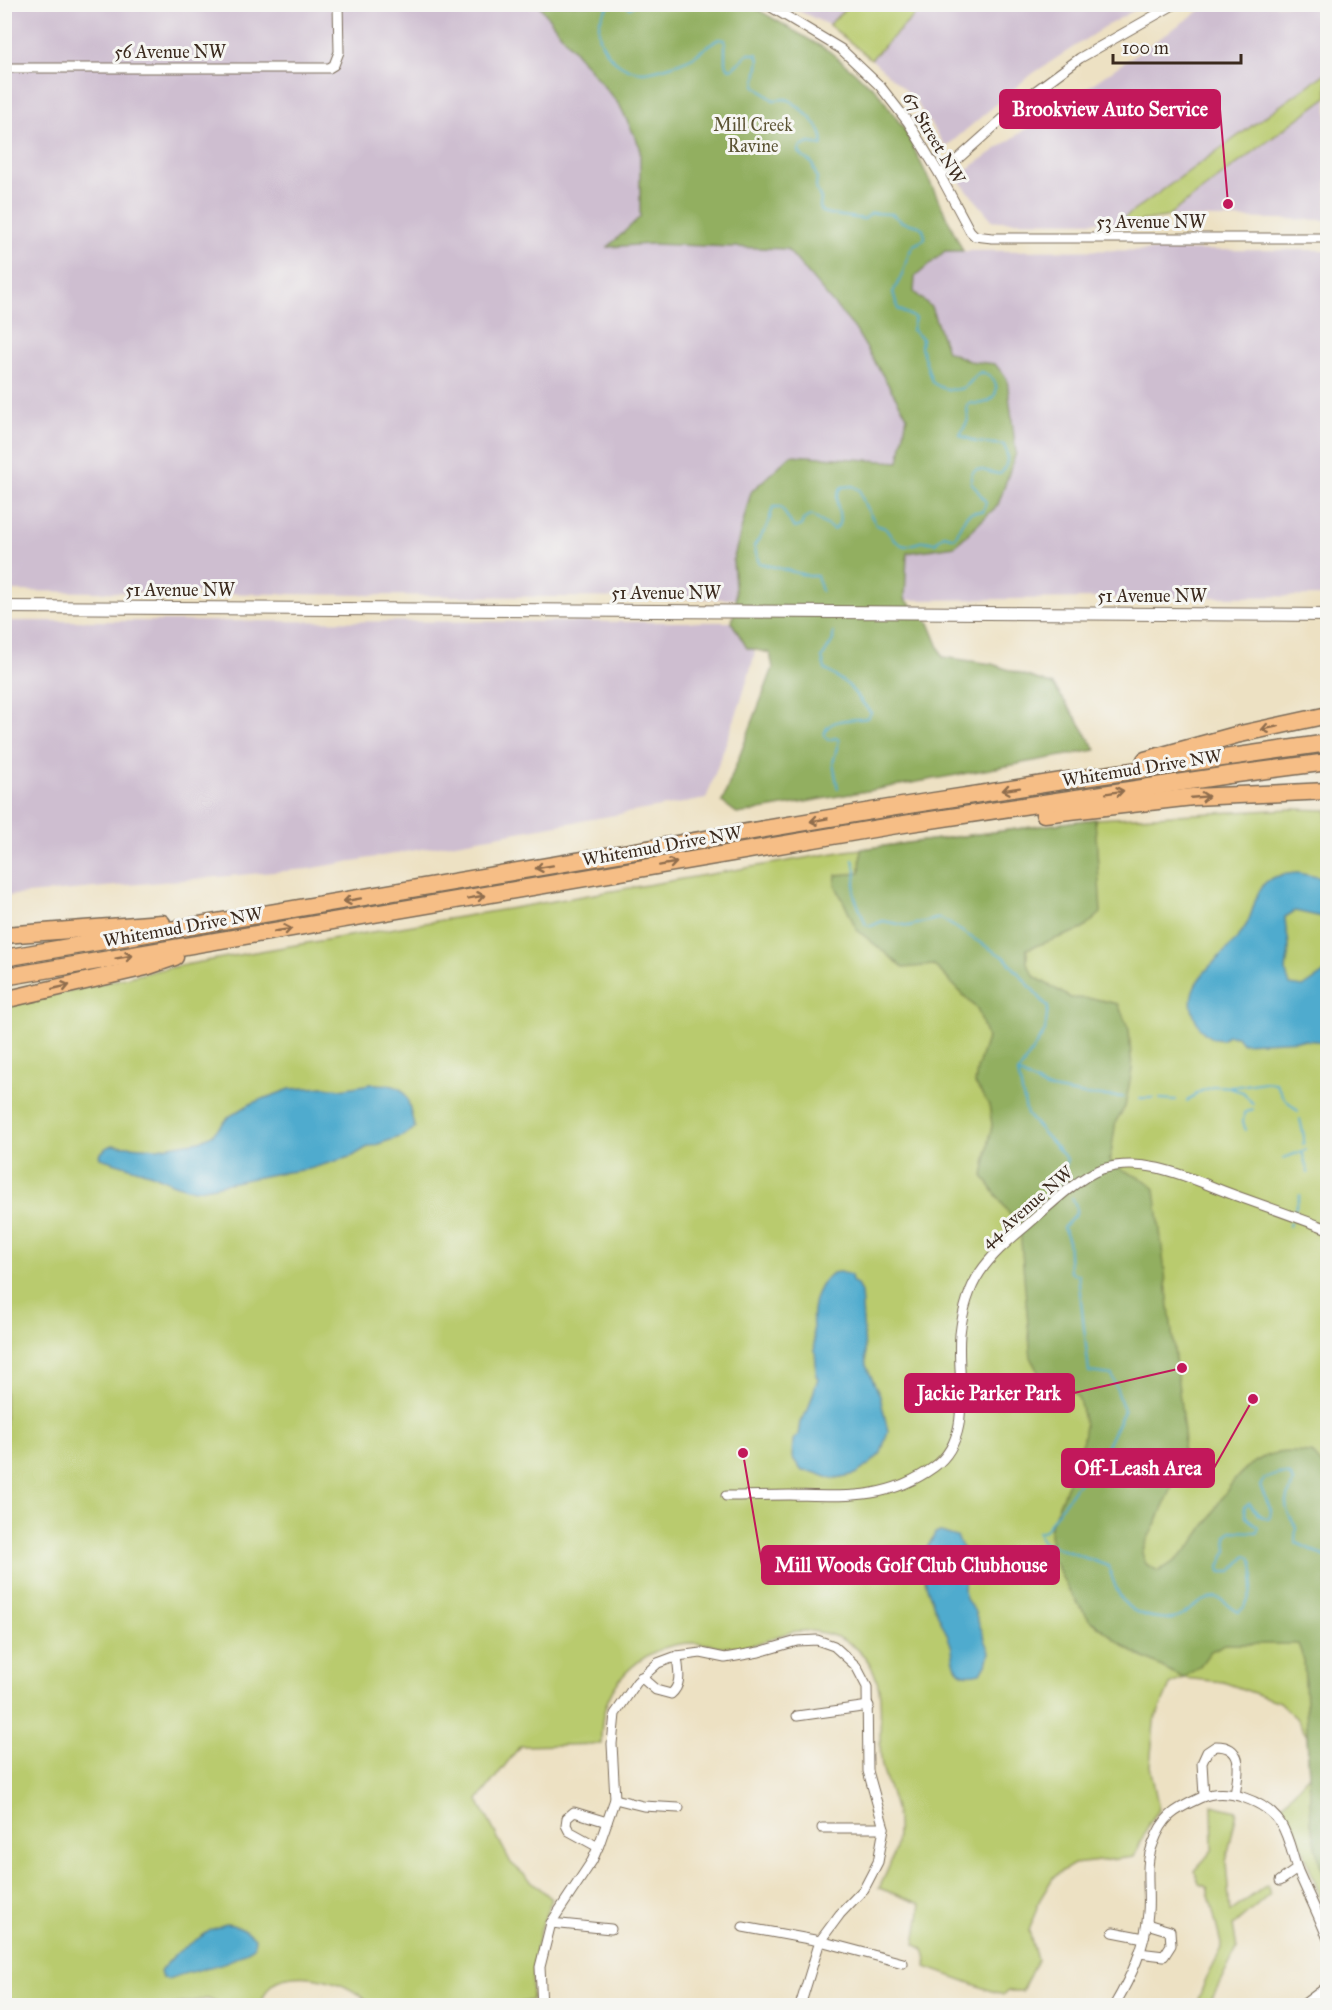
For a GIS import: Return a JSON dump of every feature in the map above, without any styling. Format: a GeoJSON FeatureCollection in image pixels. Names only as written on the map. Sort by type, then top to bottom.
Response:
{"type":"FeatureCollection","features":[{"type":"Feature","properties":{"kind":"highway"},"geometry":{"type":"LineString","coordinates":[[1069,780],[1236,735],[1328,716]]}},
{"type":"Feature","properties":{"kind":"highway","name":"Whitemud Drive NW"},"geometry":{"type":"LineString","coordinates":[[4,958],[889,808],[1328,744]]}},
{"type":"Feature","properties":{"kind":"highway","name":"Whitemud Drive NW"},"geometry":{"type":"LineString","coordinates":[[4,977],[891,826],[1328,762]]}},
{"type":"Feature","properties":{"kind":"highway"},"geometry":{"type":"LineString","coordinates":[[891,826],[1001,819],[1205,796],[1328,791]]}},
{"type":"Feature","properties":{"kind":"highway"},"geometry":{"type":"LineString","coordinates":[[4,935],[121,925],[223,921]]}},
{"type":"Feature","properties":{"kind":"highway"},"geometry":{"type":"LineString","coordinates":[[4,1000],[146,967],[226,939]]}},
{"type":"Feature","properties":{"kind":"street","name":"56 Avenue NW"},"geometry":{"type":"LineString","coordinates":[[4,68],[322,68],[334,65],[339,52],[338,4]]}},
{"type":"Feature","properties":{"kind":"street","name":"67 Street NW"},"geometry":{"type":"LineString","coordinates":[[766,4],[841,49],[880,86],[908,122],[940,175],[966,225],[975,236]]}},
{"type":"Feature","properties":{"kind":"street"},"geometry":{"type":"LineString","coordinates":[[940,175],[1026,98],[1071,64],[1175,4]]}},
{"type":"Feature","properties":{"kind":"street","name":"53 Avenue NW"},"geometry":{"type":"LineString","coordinates":[[975,236],[992,238],[1328,238]]}},
{"type":"Feature","properties":{"kind":"street","name":"51 Avenue NW"},"geometry":{"type":"LineString","coordinates":[[4,607],[1328,615]]}},
{"type":"Feature","properties":{"kind":"street","name":"44 Avenue NW"},"geometry":{"type":"LineString","coordinates":[[726,1496],[871,1495],[897,1487],[934,1467],[947,1454],[956,1440],[959,1424],[960,1336],[969,1291],[981,1270],[993,1256],[1052,1203],[1089,1175],[1119,1165],[1156,1168],[1184,1176],[1328,1229]]}},
{"type":"Feature","properties":{"kind":"street"},"geometry":{"type":"LineString","coordinates":[[542,2006],[540,1967],[551,1923],[592,1861],[598,1847],[615,1799],[612,1744],[615,1714],[641,1677],[658,1663],[676,1656],[701,1653],[725,1658],[759,1652],[797,1641],[817,1640],[834,1646],[856,1666],[867,1687],[868,1771],[884,1828],[878,1862],[864,1889],[840,1914],[820,1941],[800,2006]]}},
{"type":"Feature","properties":{"kind":"street"},"geometry":{"type":"LineString","coordinates":[[641,1677],[656,1690],[671,1694],[677,1689],[679,1680],[676,1656]]}},
{"type":"Feature","properties":{"kind":"street"},"geometry":{"type":"LineString","coordinates":[[797,1716],[869,1706]]}},
{"type":"Feature","properties":{"kind":"street"},"geometry":{"type":"LineString","coordinates":[[1204,1796],[1202,1763],[1207,1752],[1216,1746],[1231,1749],[1237,1757],[1235,1795]]}},
{"type":"Feature","properties":{"kind":"street"},"geometry":{"type":"LineString","coordinates":[[1113,2006],[1128,1981],[1144,1938],[1147,1924],[1151,1847],[1161,1823],[1180,1807],[1204,1796],[1235,1795],[1264,1807],[1280,1823],[1289,1839],[1297,1869],[1328,1939]]}},
{"type":"Feature","properties":{"kind":"street"},"geometry":{"type":"LineString","coordinates":[[615,1799],[643,1806],[679,1808]]}},
{"type":"Feature","properties":{"kind":"street"},"geometry":{"type":"LineString","coordinates":[[598,1847],[570,1832],[566,1825],[567,1818],[574,1812],[607,1822]]}},
{"type":"Feature","properties":{"kind":"street"},"geometry":{"type":"LineString","coordinates":[[822,1828],[884,1828]]}},
{"type":"Feature","properties":{"kind":"street"},"geometry":{"type":"LineString","coordinates":[[1280,1881],[1297,1869]]}},
{"type":"Feature","properties":{"kind":"street"},"geometry":{"type":"LineString","coordinates":[[551,1923],[611,1929]]}},
{"type":"Feature","properties":{"kind":"street"},"geometry":{"type":"LineString","coordinates":[[1139,1953],[1164,1956],[1171,1946],[1170,1931],[1147,1924]]}},
{"type":"Feature","properties":{"kind":"street"},"geometry":{"type":"LineString","coordinates":[[743,1927],[820,1941],[903,1963]]}},
{"type":"Feature","properties":{"kind":"street"},"geometry":{"type":"LineString","coordinates":[[1113,1932],[1144,1938]]}},
{"type":"Feature","properties":{"kind":"street"},"geometry":{"type":"LineString","coordinates":[[1300,2006],[1328,1986]]}},
{"type":"Feature","properties":{"kind":"shaded area"},"geometry":{"type":"Polygon","coordinates":[[[5,5],[539,5],[620,106],[640,147],[640,217],[609,247],[650,244],[787,249],[855,329],[907,416],[899,462],[791,455],[733,561],[736,599],[5,591],[5,5]]]}},
{"type":"Feature","properties":{"kind":"shaded area"},"geometry":{"type":"Polygon","coordinates":[[[786,5],[849,5],[829,25],[786,5]]]}},
{"type":"Feature","properties":{"kind":"shaded area"},"geometry":{"type":"Polygon","coordinates":[[[925,5],[1144,5],[1106,26],[1029,76],[946,147],[912,96],[871,59],[925,5]]]}},
{"type":"Feature","properties":{"kind":"shaded area"},"geometry":{"type":"Polygon","coordinates":[[[1208,5],[1327,5],[1327,72],[1114,225],[1109,222],[993,221],[956,177],[1208,5]]]}},
{"type":"Feature","properties":{"kind":"shaded area"},"geometry":{"type":"Polygon","coordinates":[[[1327,97],[1327,220],[1166,217],[1327,97]]]}},
{"type":"Feature","properties":{"kind":"shaded area"},"geometry":{"type":"Polygon","coordinates":[[[1327,250],[1327,596],[905,600],[907,553],[955,546],[998,505],[995,364],[969,361],[947,351],[931,307],[914,292],[915,277],[945,251],[1327,250]]]}},
{"type":"Feature","properties":{"kind":"shaded area"},"geometry":{"type":"Polygon","coordinates":[[[5,621],[758,622],[754,657],[706,799],[308,869],[5,896],[5,621]]]}},
{"type":"Feature","properties":{"kind":"green space","name":"Mill Creek Ravine"},"geometry":{"type":"Polygon","coordinates":[[[539,5],[750,5],[829,51],[877,91],[906,132],[963,251],[945,251],[915,277],[914,292],[931,307],[947,351],[969,361],[995,364],[1007,379],[1016,453],[998,505],[955,546],[907,553],[905,599],[929,623],[943,657],[992,664],[1053,685],[1096,750],[738,814],[722,802],[773,668],[770,653],[747,648],[732,623],[736,599],[733,561],[751,492],[791,455],[899,462],[907,416],[855,329],[787,249],[650,244],[608,247],[640,217],[640,147],[620,106],[539,5]]]}},
{"type":"Feature","properties":{"kind":"green space"},"geometry":{"type":"Polygon","coordinates":[[[849,5],[925,5],[871,59],[829,25],[849,5]]]}},
{"type":"Feature","properties":{"kind":"green space"},"geometry":{"type":"Polygon","coordinates":[[[1327,72],[1327,97],[1166,217],[1114,225],[1327,72]]]}},
{"type":"Feature","properties":{"kind":"green space"},"geometry":{"type":"Polygon","coordinates":[[[1292,809],[1327,810],[1327,1916],[1295,1827],[1279,1808],[1309,1775],[1307,1736],[1296,1718],[1279,1702],[1223,1682],[1183,1678],[1170,1685],[1154,1723],[1150,1766],[1159,1810],[1150,1822],[1134,1857],[1074,1864],[1054,1876],[1039,1901],[1029,1931],[1037,1960],[1022,1991],[1008,1991],[1003,1995],[926,1967],[925,1953],[915,1944],[921,1904],[879,1888],[892,1860],[897,1820],[882,1766],[880,1695],[877,1681],[864,1656],[848,1642],[827,1634],[805,1631],[784,1634],[747,1646],[680,1644],[651,1654],[626,1672],[609,1698],[602,1720],[601,1744],[520,1746],[478,1800],[511,1863],[552,1899],[536,1948],[532,2000],[511,2006],[370,2005],[352,1990],[341,1985],[316,1978],[290,1977],[272,1984],[260,2005],[226,2005],[207,1999],[168,2006],[5,2005],[5,1006],[158,970],[249,953],[846,851],[1095,819],[1292,809]]]}},
{"type":"Feature","properties":{"kind":"green space"},"geometry":{"type":"Polygon","coordinates":[[[1095,819],[1101,913],[1083,929],[1027,949],[1027,963],[1035,977],[1071,998],[1096,999],[1118,1004],[1129,1030],[1132,1070],[1125,1107],[1116,1121],[1110,1160],[1121,1169],[1145,1180],[1155,1189],[1184,1433],[1182,1466],[1142,1553],[1146,1564],[1158,1571],[1175,1560],[1190,1547],[1233,1482],[1246,1468],[1268,1455],[1286,1452],[1312,1453],[1327,1471],[1327,1885],[1311,1823],[1304,1660],[1298,1644],[1225,1644],[1211,1651],[1199,1667],[1183,1678],[1129,1650],[1089,1619],[1068,1589],[1051,1555],[1050,1527],[1081,1450],[1085,1425],[1079,1399],[1067,1385],[1041,1377],[1031,1359],[1020,1229],[983,1176],[992,1125],[989,1105],[975,1084],[977,1069],[987,1038],[978,1010],[934,965],[904,968],[857,930],[835,884],[836,875],[860,873],[861,849],[1095,819]]]}},
{"type":"Feature","properties":{"kind":"green space"},"geometry":{"type":"Polygon","coordinates":[[[1212,1805],[1237,1811],[1226,1862],[1230,1912],[1267,1885],[1270,1894],[1233,1926],[1237,1949],[1209,2005],[1196,2005],[1222,1948],[1207,1887],[1199,1884],[1195,1871],[1213,1849],[1212,1805]]]}},
{"type":"Feature","properties":{"kind":"water"},"geometry":{"type":"Polygon","coordinates":[[[1298,873],[1327,879],[1327,922],[1322,917],[1295,911],[1285,917],[1289,947],[1286,973],[1290,985],[1303,987],[1327,971],[1327,1042],[1303,1040],[1242,1043],[1237,1036],[1228,1035],[1222,1040],[1210,1037],[1199,1026],[1192,1010],[1191,998],[1194,988],[1206,970],[1240,934],[1248,922],[1264,884],[1275,877],[1298,873]]]}},
{"type":"Feature","properties":{"kind":"water"},"geometry":{"type":"Polygon","coordinates":[[[371,1084],[394,1086],[405,1094],[415,1128],[403,1136],[366,1148],[353,1156],[309,1169],[194,1190],[100,1158],[99,1155],[113,1145],[157,1148],[200,1141],[212,1135],[230,1116],[252,1103],[290,1089],[324,1087],[340,1089],[371,1084]]]}},
{"type":"Feature","properties":{"kind":"water"},"geometry":{"type":"Polygon","coordinates":[[[840,1272],[851,1275],[852,1281],[861,1292],[866,1365],[880,1396],[888,1431],[881,1453],[871,1463],[856,1474],[832,1479],[813,1472],[802,1471],[792,1457],[793,1440],[798,1435],[800,1422],[808,1410],[818,1378],[813,1326],[814,1303],[825,1280],[831,1274],[840,1272]]]}},
{"type":"Feature","properties":{"kind":"water"},"geometry":{"type":"Polygon","coordinates":[[[941,1532],[957,1537],[966,1555],[964,1591],[990,1652],[981,1673],[964,1674],[956,1667],[947,1634],[928,1591],[924,1569],[925,1551],[935,1533],[941,1532]]]}},
{"type":"Feature","properties":{"kind":"water"},"geometry":{"type":"Polygon","coordinates":[[[225,1924],[238,1926],[248,1932],[255,1938],[254,1946],[224,1963],[168,1979],[162,1978],[160,1972],[175,1954],[211,1930],[225,1924]]]}},
{"type":"Feature","properties":{"kind":"waterway"},"geometry":{"type":"LineString","coordinates":[[612,4],[603,14],[599,25],[600,36],[611,57],[620,65],[632,70],[644,72],[678,63],[691,58],[719,39],[725,40],[725,62],[729,69],[748,54],[757,54],[759,60],[755,86],[773,100],[791,101],[813,120],[821,132],[822,145],[810,143],[800,147],[799,152],[812,163],[817,178],[816,188],[821,199],[822,212],[864,219],[872,213],[892,214],[902,222],[923,229],[925,237],[914,245],[909,253],[902,275],[893,292],[898,309],[915,318],[912,330],[922,338],[921,347],[932,382],[940,387],[958,389],[966,386],[981,372],[989,376],[996,386],[993,398],[987,402],[967,405],[968,420],[960,435],[976,442],[1004,445],[1007,452],[1006,465],[1000,474],[974,471],[971,482],[986,502],[983,512],[967,515],[955,538],[944,535],[935,543],[924,541],[902,545],[894,540],[885,528],[876,525],[864,504],[860,490],[853,486],[842,487],[838,493],[837,504],[840,520],[834,530],[811,515],[803,520],[801,526],[794,528],[781,507],[773,507],[767,527],[754,546],[759,563],[817,576],[822,591]]}},
{"type":"Feature","properties":{"kind":"waterway"},"geometry":{"type":"LineString","coordinates":[[623,4],[630,8],[635,4]]}},
{"type":"Feature","properties":{"kind":"waterway"},"geometry":{"type":"LineString","coordinates":[[833,633],[833,640],[822,658],[825,669],[848,685],[871,713],[867,718],[842,720],[826,729],[824,735],[828,740],[836,738],[839,740],[833,763],[838,789]]}},
{"type":"Feature","properties":{"kind":"waterway"},"geometry":{"type":"LineString","coordinates":[[853,860],[856,870],[854,895],[866,925],[871,926],[883,921],[909,926],[940,918],[1005,958],[1048,1007],[1045,1031],[1018,1073],[1027,1115],[1067,1159],[1061,1179],[1063,1188]]}},
{"type":"Feature","properties":{"kind":"waterway"},"geometry":{"type":"LineString","coordinates":[[1018,1073],[1046,1088],[1084,1095],[1124,1097]]}},
{"type":"Feature","properties":{"kind":"waterway"},"geometry":{"type":"LineString","coordinates":[[1187,1101],[1199,1092],[1215,1086],[1233,1087],[1264,1082],[1276,1083],[1283,1097],[1298,1111]]}},
{"type":"Feature","properties":{"kind":"waterway"},"geometry":{"type":"LineString","coordinates":[[1229,1088],[1243,1092],[1253,1104]]}},
{"type":"Feature","properties":{"kind":"waterway"},"geometry":{"type":"LineString","coordinates":[[1140,1098],[1154,1098]]}},
{"type":"Feature","properties":{"kind":"waterway"},"geometry":{"type":"LineString","coordinates":[[1160,1099],[1176,1100]]}},
{"type":"Feature","properties":{"kind":"waterway"},"geometry":{"type":"LineString","coordinates":[[1246,1130],[1243,1123],[1244,1113],[1253,1109]]}},
{"type":"Feature","properties":{"kind":"waterway"},"geometry":{"type":"LineString","coordinates":[[1300,1119],[1304,1137],[1303,1144]]}},
{"type":"Feature","properties":{"kind":"waterway"},"geometry":{"type":"LineString","coordinates":[[1283,1158],[1306,1150]]}},
{"type":"Feature","properties":{"kind":"waterway"},"geometry":{"type":"LineString","coordinates":[[1302,1151],[1308,1173]]}},
{"type":"Feature","properties":{"kind":"waterway"},"geometry":{"type":"LineString","coordinates":[[1294,1212],[1300,1195]]}},
{"type":"Feature","properties":{"kind":"waterway"},"geometry":{"type":"LineString","coordinates":[[1072,1198],[1076,1206],[1076,1214],[1063,1228],[1068,1238],[1070,1272],[1078,1275],[1089,1372],[1112,1375],[1124,1411],[1095,1470],[1082,1478],[1045,1530],[1038,1532],[1040,1538],[1044,1543],[1108,1566],[1119,1595],[1137,1613],[1173,1619],[1203,1601],[1215,1598],[1239,1612],[1251,1593],[1254,1577],[1252,1562],[1249,1556],[1246,1556],[1231,1572],[1220,1572],[1219,1566],[1227,1551],[1226,1536],[1231,1531],[1257,1532],[1258,1527],[1246,1517],[1244,1507],[1249,1503],[1259,1515],[1268,1519],[1270,1517],[1271,1510],[1260,1486],[1264,1479],[1279,1474],[1290,1475],[1293,1482],[1286,1505],[1288,1514],[1296,1527],[1295,1542],[1328,1558]]}},
{"type":"Feature","properties":{"kind":"waterway"},"geometry":{"type":"LineString","coordinates":[[1289,1226],[1290,1222]]}},
{"type":"Feature","properties":{"kind":"waterway"},"geometry":{"type":"LineString","coordinates":[[1328,1815],[1325,1824],[1328,1828]]}},
{"type":"Feature","properties":{"kind":"place","name":"Brookview Auto Service"},"geometry":{"type":"Point","coordinates":[1228,204]}},
{"type":"Feature","properties":{"kind":"place","name":"Jackie Parker Park"},"geometry":{"type":"Point","coordinates":[1182,1368]}},
{"type":"Feature","properties":{"kind":"place","name":"Off-Leash Area"},"geometry":{"type":"Point","coordinates":[1253,1399]}},
{"type":"Feature","properties":{"kind":"place","name":"Mill Woods Golf Club Clubhouse"},"geometry":{"type":"Point","coordinates":[743,1453]}}]}
